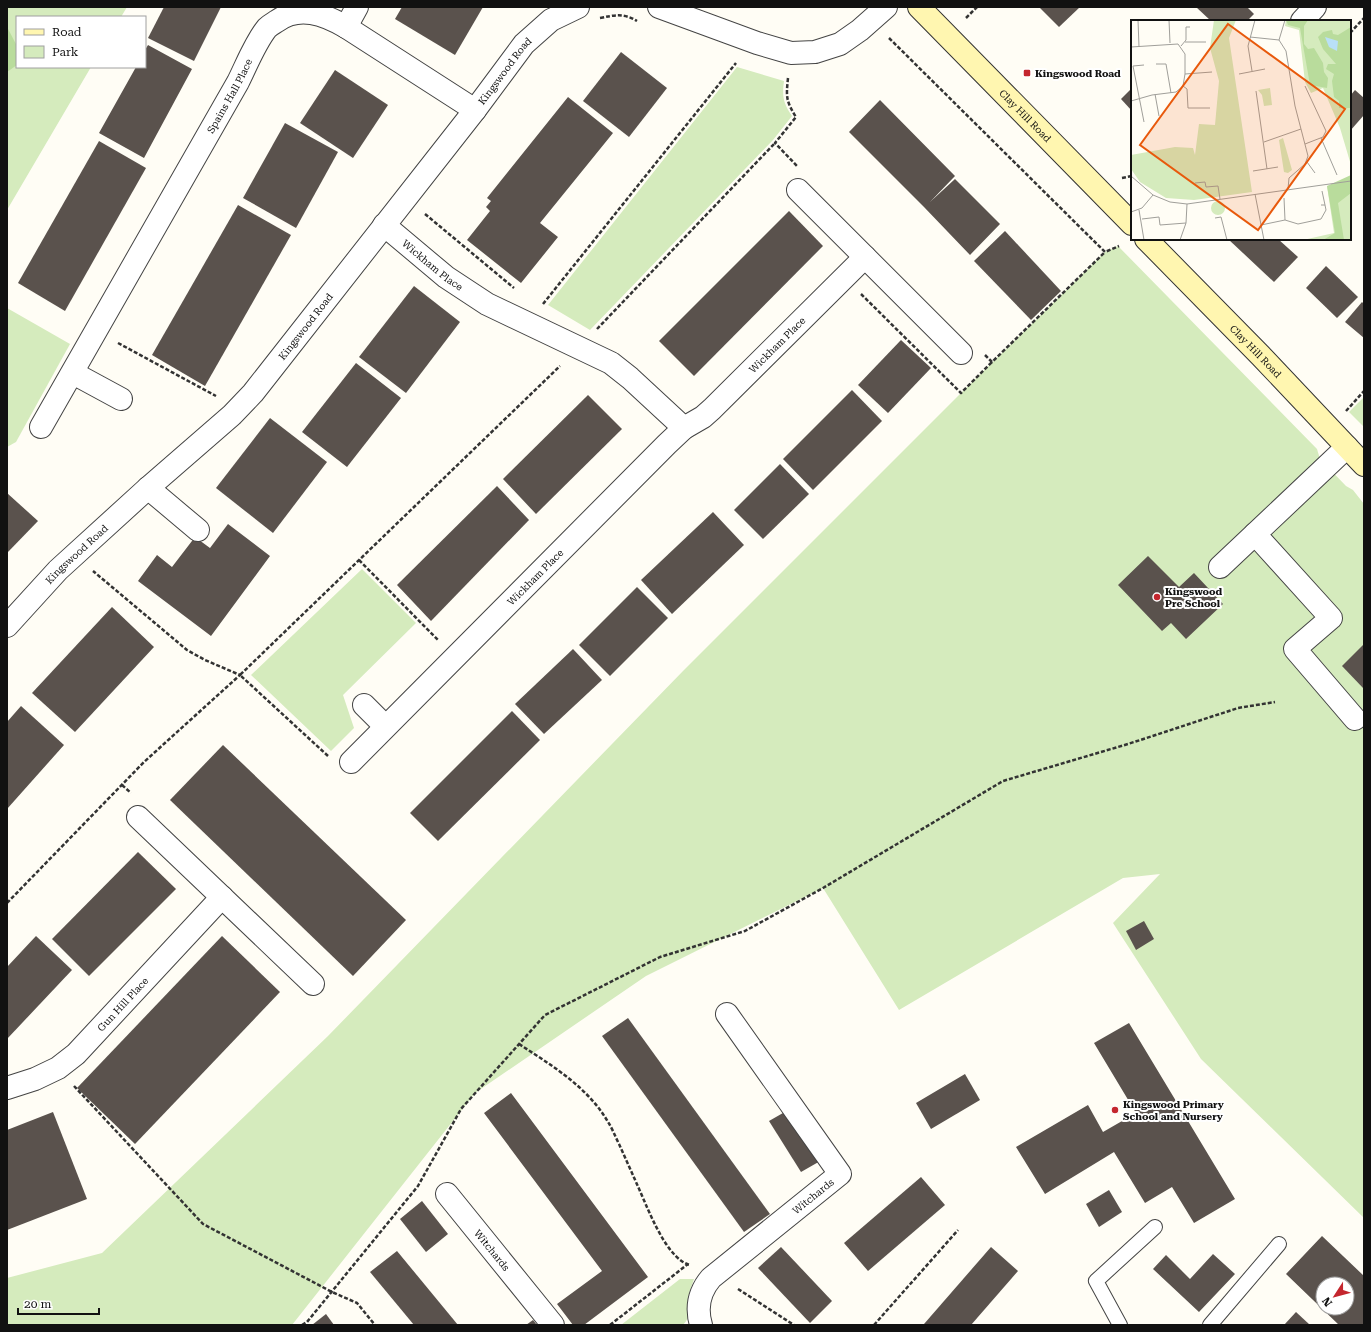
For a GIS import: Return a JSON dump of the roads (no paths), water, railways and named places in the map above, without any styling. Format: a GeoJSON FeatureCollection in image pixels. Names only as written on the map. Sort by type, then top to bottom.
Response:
{"type":"FeatureCollection","features":[{"type":"Feature","properties":{"kind":"street"},"geometry":{"type":"LineString","coordinates":[[346,27],[357,7]]}},
{"type":"Feature","properties":{"kind":"street","name":"Kingswood Road"},"geometry":{"type":"LineString","coordinates":[[7,626],[58,570],[148,488],[232,415],[254,393],[384,224],[475,110],[524,44],[551,20],[578,7]]}},
{"type":"Feature","properties":{"kind":"street"},"geometry":{"type":"LineString","coordinates":[[659,7],[757,43],[791,53],[815,52],[840,44],[860,30],[886,7]]}},
{"type":"Feature","properties":{"kind":"street","name":"Clay Hill Road"},"geometry":{"type":"LineString","coordinates":[[919,7],[1129,216]]}},
{"type":"Feature","properties":{"kind":"street"},"geometry":{"type":"LineString","coordinates":[[1303,20],[1315,7]]}},
{"type":"Feature","properties":{"kind":"street","name":"Spains Hall Place"},"geometry":{"type":"LineString","coordinates":[[41,427],[238,82],[255,48],[268,28],[285,15],[305,12],[329,17],[475,110]]}},
{"type":"Feature","properties":{"kind":"street"},"geometry":{"type":"LineString","coordinates":[[798,190],[865,257],[971,352]]}},
{"type":"Feature","properties":{"kind":"street","name":"Wickham Place"},"geometry":{"type":"LineString","coordinates":[[384,224],[446,277],[487,304],[611,363],[630,378],[684,428]]}},
{"type":"Feature","properties":{"kind":"street","name":"Clay Hill Road"},"geometry":{"type":"LineString","coordinates":[[1147,240],[1261,356],[1364,465]]}},
{"type":"Feature","properties":{"kind":"street","name":"Wickham Place"},"geometry":{"type":"LineString","coordinates":[[351,762],[385,726],[684,428],[704,418],[865,257]]}},
{"type":"Feature","properties":{"kind":"street"},"geometry":{"type":"LineString","coordinates":[[73,373],[121,399]]}},
{"type":"Feature","properties":{"kind":"street"},"geometry":{"type":"LineString","coordinates":[[1220,567],[1347,447]]}},
{"type":"Feature","properties":{"kind":"street"},"geometry":{"type":"LineString","coordinates":[[148,488],[198,530]]}},
{"type":"Feature","properties":{"kind":"street"},"geometry":{"type":"LineString","coordinates":[[1255,534],[1331,618],[1295,649],[1356,718]]}},
{"type":"Feature","properties":{"kind":"street"},"geometry":{"type":"LineString","coordinates":[[364,705],[385,726]]}},
{"type":"Feature","properties":{"kind":"street"},"geometry":{"type":"LineString","coordinates":[[138,817],[313,984]]}},
{"type":"Feature","properties":{"kind":"street","name":"Gun Hill Place"},"geometry":{"type":"LineString","coordinates":[[7,1088],[35,1079],[58,1068],[76,1054],[96,1035],[222,897]]}},
{"type":"Feature","properties":{"kind":"street","name":"Witchards"},"geometry":{"type":"LineString","coordinates":[[701,1325],[698,1306],[704,1286],[711,1278],[840,1174],[727,1014]]}},
{"type":"Feature","properties":{"kind":"street","name":"Witchards"},"geometry":{"type":"LineString","coordinates":[[448,1194],[553,1325]]}},
{"type":"Feature","properties":{"kind":"lane"},"geometry":{"type":"LineString","coordinates":[[1120,1325],[1096,1281],[1156,1227]]}},
{"type":"Feature","properties":{"kind":"lane"},"geometry":{"type":"LineString","coordinates":[[1210,1325],[1278,1244]]}},
{"type":"Feature","properties":{"kind":"place","name":"Kingswood Road"},"geometry":{"type":"Point","coordinates":[1027,73]}},
{"type":"Feature","properties":{"kind":"place","name":"Kingswood Pre School"},"geometry":{"type":"Point","coordinates":[1157,597]}},
{"type":"Feature","properties":{"kind":"place","name":"Kingswood Primary School and Nursery"},"geometry":{"type":"Point","coordinates":[1115,1110]}}]}
